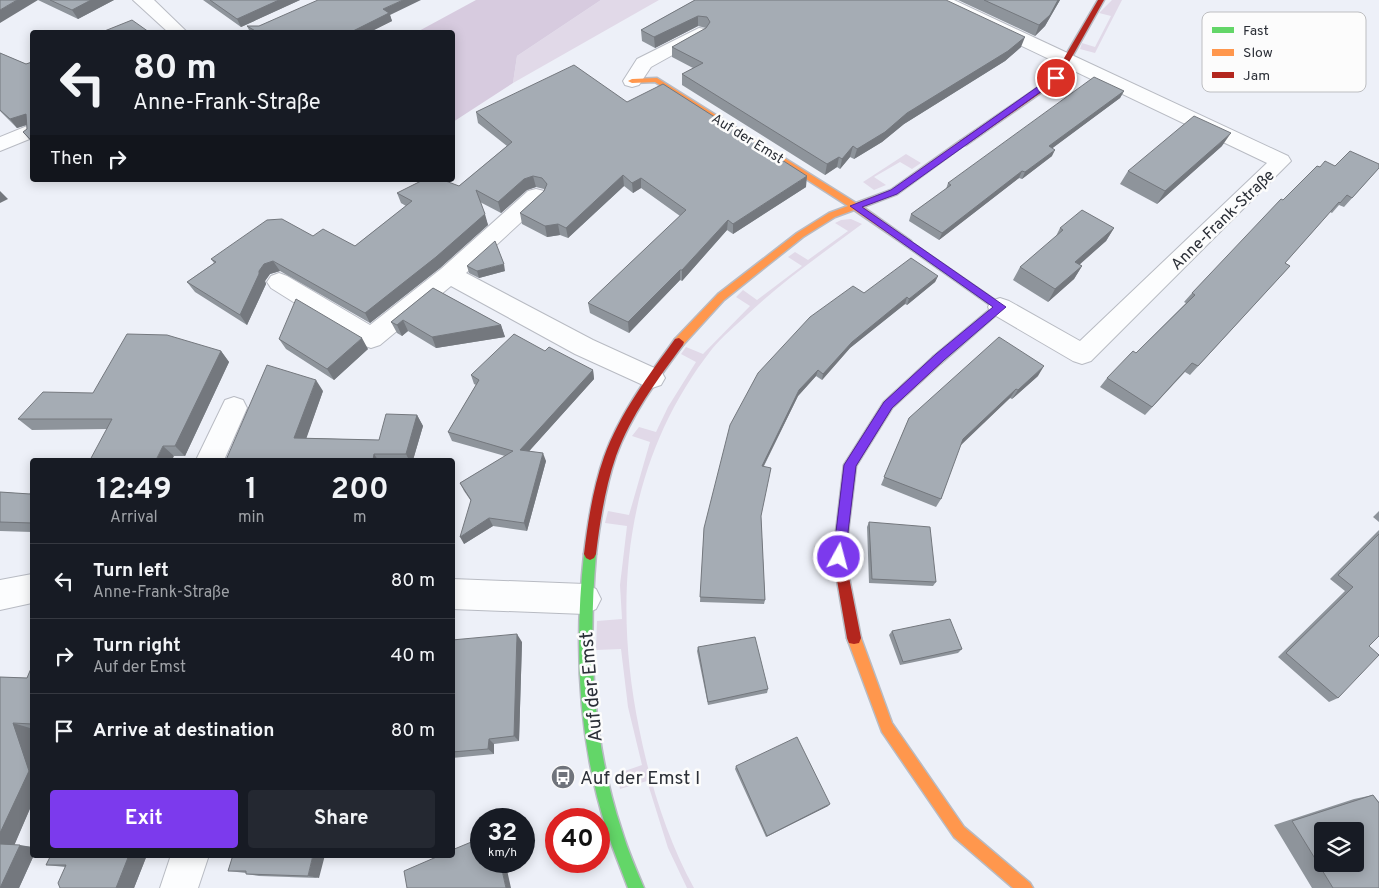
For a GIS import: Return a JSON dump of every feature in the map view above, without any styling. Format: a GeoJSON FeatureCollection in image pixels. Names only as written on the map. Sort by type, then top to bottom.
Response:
{"type":"FeatureCollection","features":[{"type":"Feature","properties":{"kind":"street"},"geometry":{"type":"LineString","coordinates":[[142,0],[154,8],[176,30]]}},
{"type":"Feature","properties":{"kind":"street"},"geometry":{"type":"LineString","coordinates":[[940,0],[1067,60]]}},
{"type":"Feature","properties":{"kind":"street","name":"Auf der Emst"},"geometry":{"type":"LineString","coordinates":[[636,888],[612,825],[598,769],[589,712],[585,667],[585,599],[595,516],[610,458],[633,408],[652,378],[681,339],[721,297],[800,235],[832,215],[894,192],[1056,78],[1101,0]]}},
{"type":"Feature","properties":{"kind":"street","name":"Auf der Emst"},"geometry":{"type":"LineString","coordinates":[[632,81],[644,63],[699,33]]}},
{"type":"Feature","properties":{"kind":"street","name":"Anne-Frank-Straße"},"geometry":{"type":"LineString","coordinates":[[855,206],[1000,307],[1082,354],[1281,161],[1067,60]]}},
{"type":"Feature","properties":{"kind":"street","name":"Auf der Emst"},"geometry":{"type":"LineString","coordinates":[[632,81],[657,80],[855,206]]}},
{"type":"Feature","properties":{"kind":"street"},"geometry":{"type":"LineString","coordinates":[[0,145],[30,131]]}},
{"type":"Feature","properties":{"kind":"street"},"geometry":{"type":"LineString","coordinates":[[279,282],[371,338],[449,275],[536,196]]}},
{"type":"Feature","properties":{"kind":"street"},"geometry":{"type":"LineString","coordinates":[[449,275],[584,347],[652,378]]}},
{"type":"Feature","properties":{"kind":"street"},"geometry":{"type":"LineString","coordinates":[[1000,307],[940,357],[888,405],[850,465],[839,557],[855,645],[887,726],[959,832],[1026,888]]}},
{"type":"Feature","properties":{"kind":"street"},"geometry":{"type":"LineString","coordinates":[[211,458],[234,408]]}},
{"type":"Feature","properties":{"kind":"street"},"geometry":{"type":"LineString","coordinates":[[0,595],[30,589]]}},
{"type":"Feature","properties":{"kind":"street"},"geometry":{"type":"LineString","coordinates":[[455,594],[585,599]]}},
{"type":"Feature","properties":{"kind":"street"},"geometry":{"type":"LineString","coordinates":[[178,888],[189,858]]}},
{"type":"Feature","properties":{"kind":"shaded area"},"geometry":{"type":"Polygon","coordinates":[[[476,0],[601,0],[517,56],[513,83],[455,121],[455,30],[421,30],[476,0]]]}},
{"type":"Feature","properties":{"kind":"shaded area"},"geometry":{"type":"Polygon","coordinates":[[[601,0],[659,0],[513,83],[517,56],[601,0]]]}},
{"type":"Feature","properties":{"kind":"shaded area"},"geometry":{"type":"Polygon","coordinates":[[[1112,0],[1122,0],[1095,53],[1080,49],[1082,43],[1095,47],[1111,16],[1099,13],[1112,0]]]}},
{"type":"Feature","properties":{"kind":"shaded area"},"geometry":{"type":"Polygon","coordinates":[[[906,154],[921,163],[912,169],[900,162],[874,177],[886,185],[874,190],[863,182],[906,154]]]}},
{"type":"Feature","properties":{"kind":"shaded area"},"geometry":{"type":"Polygon","coordinates":[[[851,219],[862,224],[775,290],[729,331],[712,349],[683,392],[660,436],[644,482],[633,530],[627,578],[627,628],[631,678],[648,769],[660,810],[684,869],[694,888],[687,888],[668,848],[647,781],[620,789],[616,774],[642,765],[628,707],[621,649],[596,650],[597,621],[622,619],[620,585],[627,526],[605,523],[608,511],[629,515],[650,442],[632,436],[639,427],[656,432],[668,407],[696,362],[681,354],[686,347],[703,354],[750,306],[736,297],[743,290],[757,300],[802,266],[788,257],[795,252],[808,260],[848,231],[835,223],[851,219]]]}},
{"type":"Feature","properties":{"kind":"building"},"geometry":{"type":"Polygon","coordinates":[[[0,0],[17,0],[0,10],[0,0]]]}},
{"type":"Feature","properties":{"kind":"building"},"geometry":{"type":"Polygon","coordinates":[[[50,0],[91,0],[72,10],[50,0]]]}},
{"type":"Feature","properties":{"kind":"building"},"geometry":{"type":"Polygon","coordinates":[[[210,0],[279,0],[237,19],[210,0]]]}},
{"type":"Feature","properties":{"kind":"building"},"geometry":{"type":"Polygon","coordinates":[[[318,0],[403,0],[383,9],[389,13],[355,30],[254,30],[247,26],[259,26],[318,0]]]}},
{"type":"Feature","properties":{"kind":"building"},"geometry":{"type":"Polygon","coordinates":[[[695,0],[946,0],[1025,37],[1008,51],[907,113],[885,132],[857,149],[853,146],[842,159],[839,157],[827,164],[682,74],[703,63],[672,47],[706,28],[710,22],[707,17],[698,16],[654,37],[641,30],[695,0]]]}},
{"type":"Feature","properties":{"kind":"building"},"geometry":{"type":"Polygon","coordinates":[[[984,0],[1058,0],[1050,15],[1039,25],[984,0]]]}},
{"type":"Feature","properties":{"kind":"building"},"geometry":{"type":"Polygon","coordinates":[[[132,20],[146,30],[107,30],[132,20]]]}},
{"type":"Feature","properties":{"kind":"building"},"geometry":{"type":"Polygon","coordinates":[[[0,53],[26,64],[30,63],[30,139],[23,132],[27,129],[26,114],[10,119],[0,110],[0,53]]]}},
{"type":"Feature","properties":{"kind":"building"},"geometry":{"type":"Polygon","coordinates":[[[574,65],[627,102],[663,84],[807,176],[733,224],[728,220],[682,270],[628,322],[588,303],[686,210],[641,178],[632,183],[623,175],[566,228],[558,224],[545,226],[520,213],[544,191],[547,184],[542,178],[533,176],[524,179],[498,202],[476,190],[485,214],[436,257],[365,313],[273,261],[264,264],[259,271],[240,315],[187,282],[216,262],[211,259],[267,220],[282,219],[313,236],[323,229],[355,246],[412,201],[397,193],[419,182],[448,182],[459,186],[512,142],[476,112],[574,65]]]}},
{"type":"Feature","properties":{"kind":"building"},"geometry":{"type":"Polygon","coordinates":[[[1094,77],[1124,91],[1049,146],[1055,150],[1025,172],[1022,171],[942,233],[911,214],[951,185],[948,183],[1094,77]]]}},
{"type":"Feature","properties":{"kind":"building"},"geometry":{"type":"Polygon","coordinates":[[[1194,116],[1231,133],[1165,191],[1128,171],[1194,116]]]}},
{"type":"Feature","properties":{"kind":"building"},"geometry":{"type":"Polygon","coordinates":[[[1350,151],[1379,164],[1379,168],[1352,198],[1347,195],[1339,202],[1285,263],[1290,266],[1198,366],[1192,363],[1152,407],[1107,378],[1133,351],[1136,353],[1195,295],[1192,293],[1281,199],[1283,200],[1317,166],[1320,167],[1325,161],[1335,166],[1350,151]]]}},
{"type":"Feature","properties":{"kind":"building"},"geometry":{"type":"Polygon","coordinates":[[[1082,210],[1114,228],[1075,262],[1082,266],[1055,289],[1020,267],[1063,230],[1060,228],[1082,210]]]}},
{"type":"Feature","properties":{"kind":"building"},"geometry":{"type":"Polygon","coordinates":[[[495,241],[504,264],[477,271],[467,266],[495,241]]]}},
{"type":"Feature","properties":{"kind":"building"},"geometry":{"type":"Polygon","coordinates":[[[911,258],[938,276],[909,299],[907,297],[852,342],[823,374],[818,370],[799,390],[762,466],[771,468],[761,516],[765,600],[700,597],[704,528],[730,425],[758,373],[810,317],[853,286],[864,293],[911,258]]]}},
{"type":"Feature","properties":{"kind":"building"},"geometry":{"type":"Polygon","coordinates":[[[433,288],[501,325],[432,337],[403,320],[397,325],[391,322],[433,288]]]}},
{"type":"Feature","properties":{"kind":"building"},"geometry":{"type":"Polygon","coordinates":[[[296,299],[362,338],[327,369],[279,339],[296,299]]]}},
{"type":"Feature","properties":{"kind":"building"},"geometry":{"type":"Polygon","coordinates":[[[127,334],[167,335],[221,351],[175,446],[163,446],[157,458],[91,458],[112,419],[18,419],[43,392],[93,393],[127,334]]]}},
{"type":"Feature","properties":{"kind":"building"},"geometry":{"type":"Polygon","coordinates":[[[514,334],[545,351],[549,347],[593,370],[520,450],[543,453],[524,523],[489,518],[460,537],[471,500],[460,483],[513,451],[448,432],[479,380],[471,375],[514,334]]]}},
{"type":"Feature","properties":{"kind":"building"},"geometry":{"type":"Polygon","coordinates":[[[999,337],[1044,366],[1018,390],[1016,389],[963,439],[941,499],[884,477],[909,418],[999,337]]]}},
{"type":"Feature","properties":{"kind":"building"},"geometry":{"type":"Polygon","coordinates":[[[267,365],[316,380],[294,438],[379,440],[386,414],[417,415],[406,454],[374,454],[373,458],[227,458],[267,365]]]}},
{"type":"Feature","properties":{"kind":"building"},"geometry":{"type":"Polygon","coordinates":[[[0,492],[30,494],[30,523],[0,522],[0,492]]]}},
{"type":"Feature","properties":{"kind":"building"},"geometry":{"type":"Polygon","coordinates":[[[869,522],[930,527],[936,582],[872,579],[869,522]]]}},
{"type":"Feature","properties":{"kind":"building"},"geometry":{"type":"Polygon","coordinates":[[[1379,534],[1379,636],[1369,646],[1379,655],[1338,698],[1286,653],[1353,587],[1338,575],[1379,534]]]}},
{"type":"Feature","properties":{"kind":"building"},"geometry":{"type":"Polygon","coordinates":[[[950,619],[962,649],[903,662],[892,631],[950,619]]]}},
{"type":"Feature","properties":{"kind":"building"},"geometry":{"type":"Polygon","coordinates":[[[517,634],[514,736],[489,739],[488,749],[455,752],[455,640],[517,634]]]}},
{"type":"Feature","properties":{"kind":"building"},"geometry":{"type":"Polygon","coordinates":[[[755,637],[768,689],[708,702],[698,647],[755,637]]]}},
{"type":"Feature","properties":{"kind":"building"},"geometry":{"type":"Polygon","coordinates":[[[30,671],[30,724],[13,723],[29,771],[0,833],[0,677],[27,678],[30,671]]]}},
{"type":"Feature","properties":{"kind":"building"},"geometry":{"type":"Polygon","coordinates":[[[797,737],[830,804],[767,836],[736,766],[797,737]]]}},
{"type":"Feature","properties":{"kind":"building"},"geometry":{"type":"Polygon","coordinates":[[[1373,795],[1379,803],[1379,888],[1333,888],[1323,872],[1364,872],[1364,822],[1314,822],[1314,857],[1292,821],[1373,795]]]}},
{"type":"Feature","properties":{"kind":"building"},"geometry":{"type":"Polygon","coordinates":[[[470,843],[470,873],[503,873],[506,888],[407,888],[404,871],[434,858],[455,858],[455,849],[470,843]]]}},
{"type":"Feature","properties":{"kind":"building"},"geometry":{"type":"Polygon","coordinates":[[[0,844],[20,845],[0,888],[0,844]]]}},
{"type":"Feature","properties":{"kind":"building"},"geometry":{"type":"Polygon","coordinates":[[[50,858],[128,858],[116,888],[60,888],[58,883],[66,865],[46,865],[50,858]]]}},
{"type":"Feature","properties":{"kind":"building"},"geometry":{"type":"Polygon","coordinates":[[[232,858],[312,858],[308,876],[246,874],[246,871],[228,871],[232,858]]]}},
{"type":"Feature","properties":{"kind":"traffic: fast"},"geometry":{"type":"LineString","coordinates":[[908,243],[1000,307],[937,360]]}},
{"type":"Feature","properties":{"kind":"traffic: fast"},"geometry":{"type":"LineString","coordinates":[[590,554],[585,622],[585,656],[591,724],[603,791],[612,824],[636,888]]}},
{"type":"Feature","properties":{"kind":"traffic: slow"},"geometry":{"type":"LineString","coordinates":[[632,81],[657,80],[855,206],[908,243]]}},
{"type":"Feature","properties":{"kind":"traffic: slow"},"geometry":{"type":"LineString","coordinates":[[679,342],[721,297],[800,235],[832,215],[894,192],[963,143]]}},
{"type":"Feature","properties":{"kind":"traffic: slow"},"geometry":{"type":"LineString","coordinates":[[854,638],[887,727],[959,832],[1025,888]]}},
{"type":"Feature","properties":{"kind":"traffic: jam"},"geometry":{"type":"LineString","coordinates":[[963,143],[1056,78],[1101,0]]}},
{"type":"Feature","properties":{"kind":"traffic: jam"},"geometry":{"type":"LineString","coordinates":[[590,554],[600,493],[616,441],[640,397],[679,342]]}},
{"type":"Feature","properties":{"kind":"traffic: jam"},"geometry":{"type":"LineString","coordinates":[[854,638],[839,557],[850,465],[888,405],[937,360]]}},
{"type":"Feature","properties":{"kind":"place","name":"Auf der Emst I"},"geometry":{"type":"Point","coordinates":[563,777]}},
{"type":"Feature","properties":{"kind":"route"},"geometry":{"type":"LineString","coordinates":[[839,557],[850,465],[888,405],[940,357],[1000,307],[855,206],[894,192],[1056,78]]}}]}
